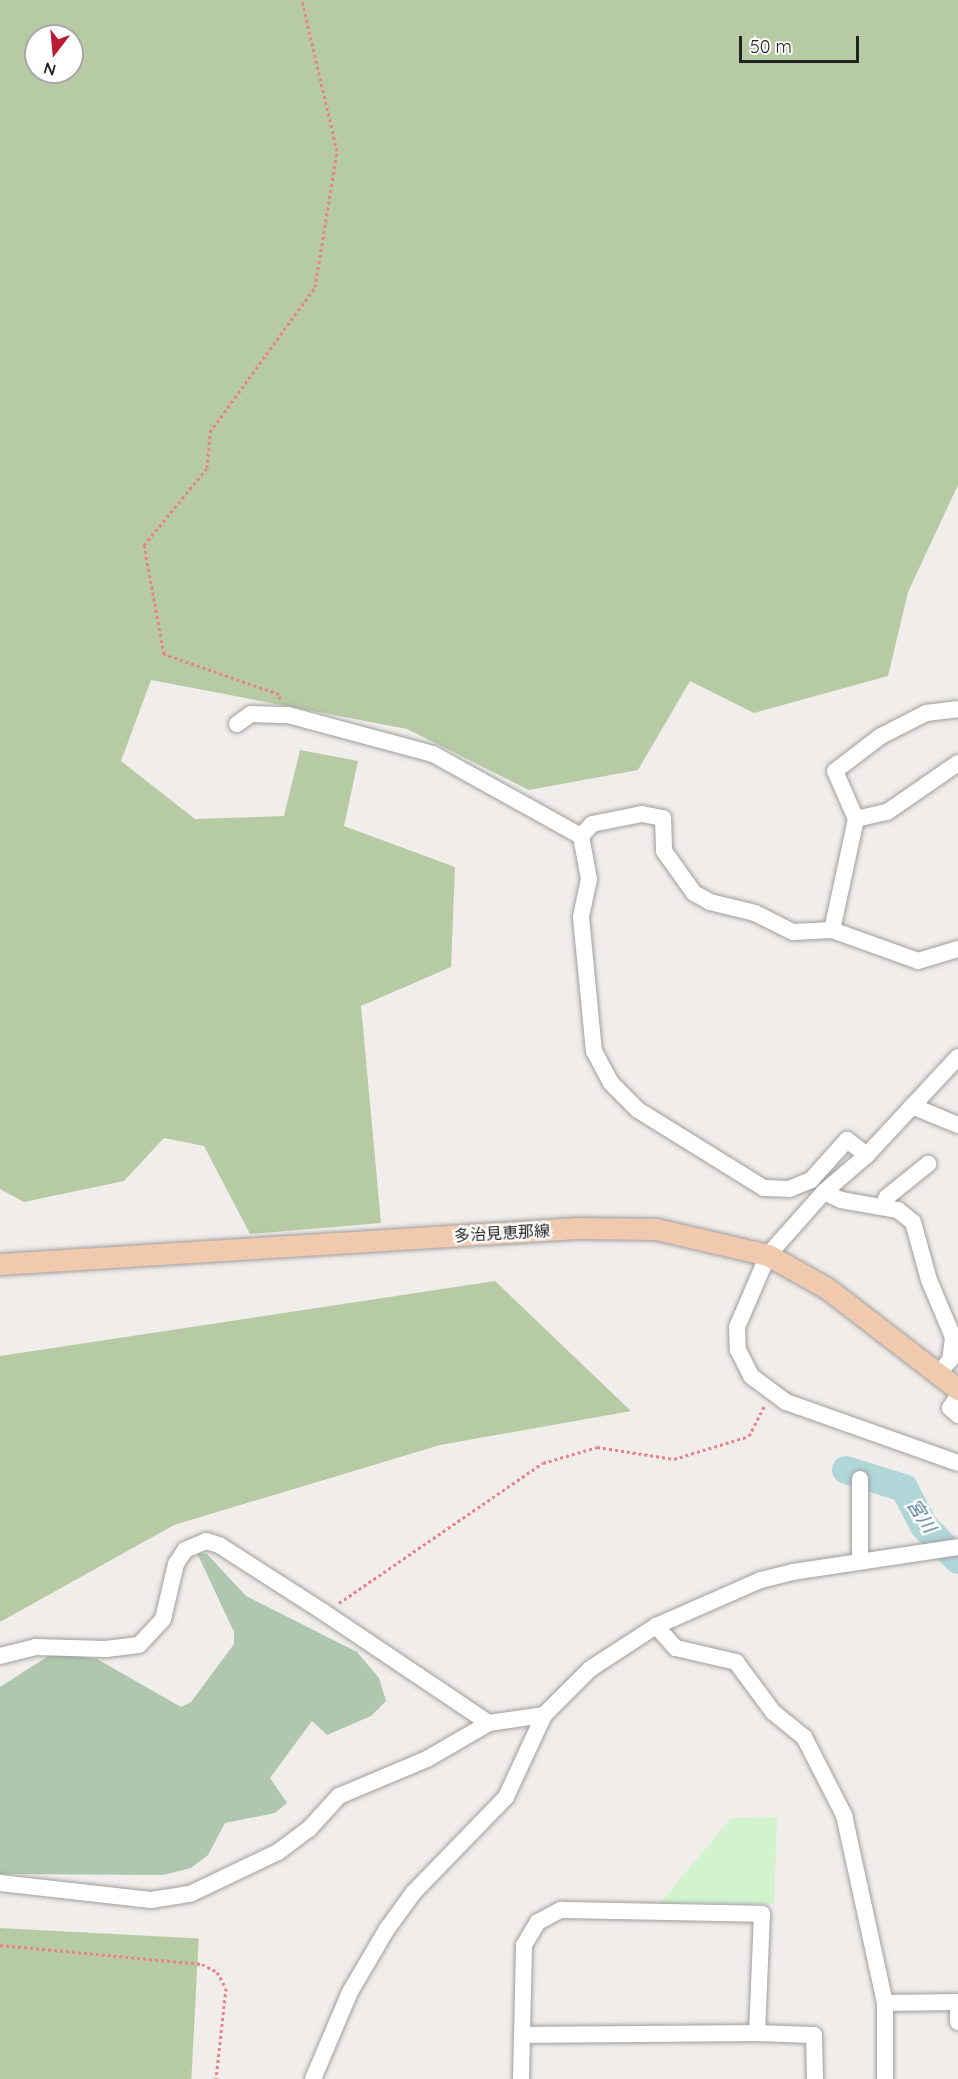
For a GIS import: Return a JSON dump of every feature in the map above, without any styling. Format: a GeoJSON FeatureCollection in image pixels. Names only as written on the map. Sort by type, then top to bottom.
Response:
{"type":"FeatureCollection","features":[{"type":"Feature","properties":{"kind":"main road","name":"多治見恵那線"},"geometry":{"type":"LineString","coordinates":[[0,1264],[578,1228],[656,1228],[768,1255],[828,1289],[949,1366],[958,1389]]}},
{"type":"Feature","properties":{"kind":"street"},"geometry":{"type":"LineString","coordinates":[[832,930],[856,819],[835,771],[881,736],[926,712],[958,710]]}},
{"type":"Feature","properties":{"kind":"street"},"geometry":{"type":"LineString","coordinates":[[237,724],[251,714],[285,715],[433,754],[581,836]]}},
{"type":"Feature","properties":{"kind":"street"},"geometry":{"type":"LineString","coordinates":[[856,819],[887,812],[958,763]]}},
{"type":"Feature","properties":{"kind":"street"},"geometry":{"type":"LineString","coordinates":[[581,836],[592,824],[642,814],[663,818],[664,851],[694,893],[710,902],[755,913],[793,932],[832,930],[918,962],[958,950]]}},
{"type":"Feature","properties":{"kind":"street"},"geometry":{"type":"LineString","coordinates":[[581,836],[589,879],[581,917],[594,1051],[611,1083],[638,1110],[764,1188],[789,1189],[811,1180],[847,1140],[867,1155]]}},
{"type":"Feature","properties":{"kind":"street"},"geometry":{"type":"LineString","coordinates":[[958,1057],[867,1155],[824,1192],[768,1255],[736,1327],[738,1350],[751,1376],[786,1402],[958,1462]]}},
{"type":"Feature","properties":{"kind":"street"},"geometry":{"type":"LineString","coordinates":[[912,1106],[958,1125]]}},
{"type":"Feature","properties":{"kind":"street"},"geometry":{"type":"LineString","coordinates":[[883,1205],[887,1197],[928,1164]]}},
{"type":"Feature","properties":{"kind":"street"},"geometry":{"type":"LineString","coordinates":[[824,1192],[841,1200],[883,1205],[898,1210],[913,1222],[929,1280],[953,1337],[949,1366]]}},
{"type":"Feature","properties":{"kind":"street"},"geometry":{"type":"LineString","coordinates":[[958,1396],[950,1408],[958,1414]]}},
{"type":"Feature","properties":{"kind":"street"},"geometry":{"type":"LineString","coordinates":[[860,1479],[860,1561]]}},
{"type":"Feature","properties":{"kind":"street"},"geometry":{"type":"LineString","coordinates":[[0,1656],[35,1647],[106,1649],[139,1645],[163,1619],[176,1564],[195,1543],[206,1541],[219,1545],[325,1613],[489,1723]]}},
{"type":"Feature","properties":{"kind":"street"},"geometry":{"type":"LineString","coordinates":[[313,2079],[350,1992],[387,1929],[414,1892],[506,1797],[544,1715],[590,1669],[656,1626],[761,1580],[860,1561],[958,1547]]}},
{"type":"Feature","properties":{"kind":"street"},"geometry":{"type":"LineString","coordinates":[[656,1626],[676,1648],[736,1662],[773,1712],[804,1737],[844,1815],[885,2002],[885,2079]]}},
{"type":"Feature","properties":{"kind":"street"},"geometry":{"type":"LineString","coordinates":[[0,1883],[151,1900],[190,1894],[278,1852],[309,1829],[339,1796],[427,1759],[489,1723],[544,1715]]}},
{"type":"Feature","properties":{"kind":"street"},"geometry":{"type":"LineString","coordinates":[[521,2079],[524,1945],[538,1922],[561,1910],[762,1914],[757,2033]]}},
{"type":"Feature","properties":{"kind":"street"},"geometry":{"type":"LineString","coordinates":[[885,2002],[958,2002],[958,2022]]}},
{"type":"Feature","properties":{"kind":"street"},"geometry":{"type":"LineString","coordinates":[[522,2035],[757,2033],[814,2035],[815,2079]]}},
{"type":"Feature","properties":{"kind":"path"},"geometry":{"type":"LineString","coordinates":[[285,715],[279,694],[165,654],[144,545],[207,468],[210,432],[315,287],[337,151],[302,0]]}},
{"type":"Feature","properties":{"kind":"path"},"geometry":{"type":"LineString","coordinates":[[325,1613],[543,1463],[597,1447],[674,1459],[749,1436],[771,1392]]}},
{"type":"Feature","properties":{"kind":"path"},"geometry":{"type":"LineString","coordinates":[[0,1945],[202,1964],[216,1972],[226,1988],[216,2079]]}},
{"type":"Feature","properties":{"kind":"green space"},"geometry":{"type":"Polygon","coordinates":[[[0,0],[958,0],[958,485],[908,592],[888,676],[754,713],[690,681],[638,770],[529,790],[407,729],[151,680],[121,761],[195,819],[284,816],[300,750],[358,761],[344,826],[455,867],[451,967],[361,1006],[381,1223],[250,1234],[204,1146],[164,1138],[124,1181],[24,1202],[0,1189],[0,0]]]}},
{"type":"Feature","properties":{"kind":"green space"},"geometry":{"type":"Polygon","coordinates":[[[495,1281],[631,1411],[440,1445],[174,1525],[0,1622],[0,1356],[495,1281]]]}},
{"type":"Feature","properties":{"kind":"green space"},"geometry":{"type":"Polygon","coordinates":[[[197,1553],[207,1554],[246,1596],[357,1652],[379,1678],[386,1701],[371,1716],[327,1735],[312,1721],[270,1778],[287,1803],[275,1813],[225,1823],[208,1855],[191,1868],[163,1875],[0,1874],[0,1687],[53,1653],[97,1659],[181,1707],[191,1702],[234,1644],[234,1632],[197,1553]]]}},
{"type":"Feature","properties":{"kind":"green space"},"geometry":{"type":"Polygon","coordinates":[[[777,1817],[774,1904],[660,1903],[731,1818],[777,1817]]]}},
{"type":"Feature","properties":{"kind":"green space"},"geometry":{"type":"Polygon","coordinates":[[[0,1928],[199,1938],[191,2079],[0,2079],[0,1928]]]}},
{"type":"Feature","properties":{"kind":"waterway","name":"宮川"},"geometry":{"type":"LineString","coordinates":[[846,1470],[904,1488],[924,1526],[958,1560]]}}]}
